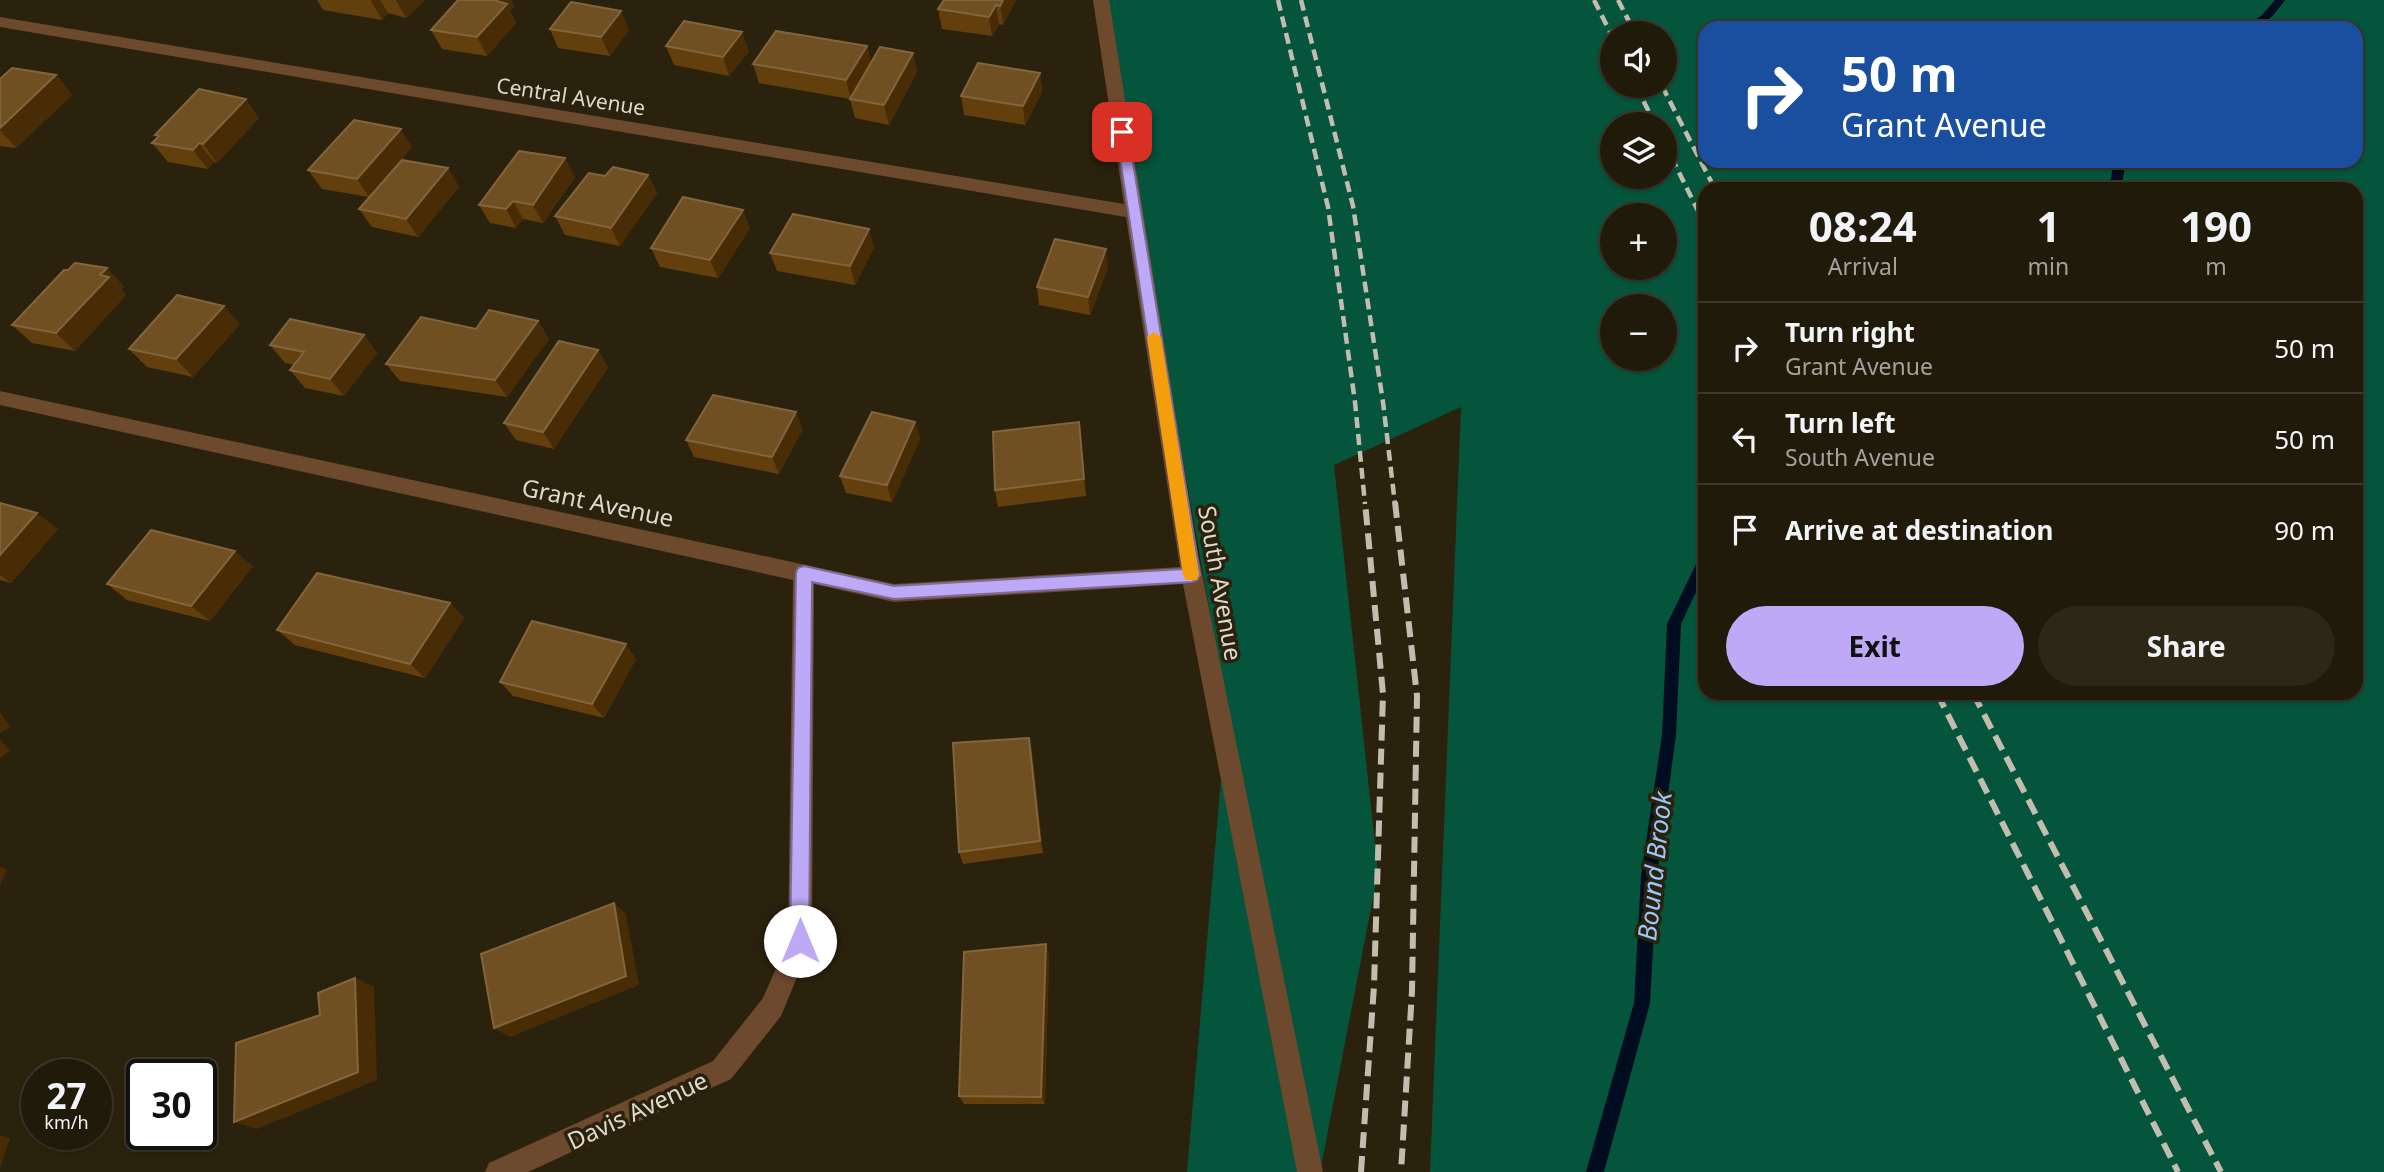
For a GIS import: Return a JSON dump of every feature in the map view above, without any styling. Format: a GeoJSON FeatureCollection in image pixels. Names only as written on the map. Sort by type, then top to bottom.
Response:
{"type":"FeatureCollection","features":[{"type":"Feature","properties":{"kind":"street","name":"South Avenue"},"geometry":{"type":"LineString","coordinates":[[1101,0],[1192,575],[1310,1172]]}},
{"type":"Feature","properties":{"kind":"street","name":"Central Avenue"},"geometry":{"type":"LineString","coordinates":[[0,22],[1134,212]]}},
{"type":"Feature","properties":{"kind":"street","name":"Grant Avenue"},"geometry":{"type":"LineString","coordinates":[[0,398],[894,593],[1192,575]]}},
{"type":"Feature","properties":{"kind":"street","name":"Davis Avenue"},"geometry":{"type":"LineString","coordinates":[[498,1172],[722,1070],[772,1007],[800,941],[804,573]]}},
{"type":"Feature","properties":{"kind":"green space"},"geometry":{"type":"Polygon","coordinates":[[[1102,0],[2384,0],[2384,1172],[1430,1172],[1461,407],[1334,465],[1378,872],[1320,1172],[1187,1172],[1227,710],[1102,0]]]}},
{"type":"Feature","properties":{"kind":"building"},"geometry":{"type":"Polygon","coordinates":[[[458,0],[494,0],[507,4],[477,37],[431,30],[458,0]]]}},
{"type":"Feature","properties":{"kind":"building"},"geometry":{"type":"Polygon","coordinates":[[[944,0],[1003,0],[1000,6],[996,5],[989,17],[938,9],[944,0]]]}},
{"type":"Feature","properties":{"kind":"building"},"geometry":{"type":"Polygon","coordinates":[[[571,2],[621,11],[601,37],[550,29],[571,2]]]}},
{"type":"Feature","properties":{"kind":"building"},"geometry":{"type":"Polygon","coordinates":[[[684,21],[742,32],[723,57],[666,46],[684,21]]]}},
{"type":"Feature","properties":{"kind":"building"},"geometry":{"type":"Polygon","coordinates":[[[776,31],[867,46],[846,80],[753,64],[776,31]]]}},
{"type":"Feature","properties":{"kind":"building"},"geometry":{"type":"Polygon","coordinates":[[[880,47],[913,53],[884,105],[850,99],[880,47]]]}},
{"type":"Feature","properties":{"kind":"building"},"geometry":{"type":"Polygon","coordinates":[[[978,63],[1040,73],[1023,106],[961,96],[978,63]]]}},
{"type":"Feature","properties":{"kind":"building"},"geometry":{"type":"Polygon","coordinates":[[[12,68],[56,75],[0,128],[0,79],[12,68]]]}},
{"type":"Feature","properties":{"kind":"building"},"geometry":{"type":"Polygon","coordinates":[[[199,89],[246,99],[203,144],[199,143],[193,150],[152,143],[159,136],[155,135],[199,89]]]}},
{"type":"Feature","properties":{"kind":"building"},"geometry":{"type":"Polygon","coordinates":[[[354,120],[401,129],[357,179],[308,170],[354,120]]]}},
{"type":"Feature","properties":{"kind":"building"},"geometry":{"type":"Polygon","coordinates":[[[519,151],[565,158],[533,205],[513,201],[506,209],[479,205],[519,151]]]}},
{"type":"Feature","properties":{"kind":"building"},"geometry":{"type":"Polygon","coordinates":[[[402,160],[448,168],[406,219],[359,209],[402,160]]]}},
{"type":"Feature","properties":{"kind":"building"},"geometry":{"type":"Polygon","coordinates":[[[613,167],[648,175],[611,228],[555,216],[589,173],[605,176],[613,167]]]}},
{"type":"Feature","properties":{"kind":"building"},"geometry":{"type":"Polygon","coordinates":[[[683,197],[743,210],[710,260],[651,248],[683,197]]]}},
{"type":"Feature","properties":{"kind":"building"},"geometry":{"type":"Polygon","coordinates":[[[793,214],[869,229],[850,266],[770,253],[793,214]]]}},
{"type":"Feature","properties":{"kind":"building"},"geometry":{"type":"Polygon","coordinates":[[[1055,239],[1106,249],[1088,297],[1037,287],[1055,239]]]}},
{"type":"Feature","properties":{"kind":"building"},"geometry":{"type":"Polygon","coordinates":[[[75,263],[107,268],[100,275],[109,277],[56,333],[12,325],[64,270],[68,270],[75,263]]]}},
{"type":"Feature","properties":{"kind":"building"},"geometry":{"type":"Polygon","coordinates":[[[177,295],[224,306],[176,359],[129,349],[177,295]]]}},
{"type":"Feature","properties":{"kind":"building"},"geometry":{"type":"Polygon","coordinates":[[[489,310],[538,321],[495,380],[386,364],[421,317],[476,329],[489,310]]]}},
{"type":"Feature","properties":{"kind":"building"},"geometry":{"type":"Polygon","coordinates":[[[290,319],[364,335],[330,379],[290,370],[304,352],[270,345],[290,319]]]}},
{"type":"Feature","properties":{"kind":"building"},"geometry":{"type":"Polygon","coordinates":[[[559,341],[598,350],[543,432],[504,423],[559,341]]]}},
{"type":"Feature","properties":{"kind":"building"},"geometry":{"type":"Polygon","coordinates":[[[713,395],[796,412],[772,457],[686,440],[713,395]]]}},
{"type":"Feature","properties":{"kind":"building"},"geometry":{"type":"Polygon","coordinates":[[[872,412],[915,422],[887,485],[840,476],[872,412]]]}},
{"type":"Feature","properties":{"kind":"building"},"geometry":{"type":"Polygon","coordinates":[[[1079,422],[1084,479],[995,490],[993,432],[1079,422]]]}},
{"type":"Feature","properties":{"kind":"building"},"geometry":{"type":"Polygon","coordinates":[[[0,503],[37,513],[0,555],[0,503]]]}},
{"type":"Feature","properties":{"kind":"building"},"geometry":{"type":"Polygon","coordinates":[[[151,530],[235,551],[191,606],[107,584],[151,530]]]}},
{"type":"Feature","properties":{"kind":"building"},"geometry":{"type":"Polygon","coordinates":[[[317,573],[450,603],[410,664],[277,630],[317,573]]]}},
{"type":"Feature","properties":{"kind":"building"},"geometry":{"type":"Polygon","coordinates":[[[532,621],[626,644],[592,704],[500,682],[532,621]]]}},
{"type":"Feature","properties":{"kind":"building"},"geometry":{"type":"Polygon","coordinates":[[[1029,738],[1040,841],[959,852],[953,743],[1029,738]]]}},
{"type":"Feature","properties":{"kind":"building"},"geometry":{"type":"Polygon","coordinates":[[[614,903],[626,976],[494,1028],[481,954],[614,903]]]}},
{"type":"Feature","properties":{"kind":"building"},"geometry":{"type":"Polygon","coordinates":[[[1046,944],[1041,1097],[959,1096],[964,952],[1046,944]]]}},
{"type":"Feature","properties":{"kind":"building"},"geometry":{"type":"Polygon","coordinates":[[[355,978],[358,1072],[234,1122],[236,1043],[320,1015],[318,993],[355,978]]]}},
{"type":"Feature","properties":{"kind":"waterway","name":"Bound Brook"},"geometry":{"type":"LineString","coordinates":[[2260,21],[2280,0]]}},
{"type":"Feature","properties":{"kind":"waterway","name":"Bound Brook"},"geometry":{"type":"LineString","coordinates":[[2116,182],[2119,168]]}},
{"type":"Feature","properties":{"kind":"waterway","name":"Bound Brook"},"geometry":{"type":"LineString","coordinates":[[1595,1172],[1642,1003],[1649,876],[1669,735],[1674,624],[1698,574]]}},
{"type":"Feature","properties":{"kind":"railway"},"geometry":{"type":"LineString","coordinates":[[1278,0],[1328,207],[1355,402],[1365,504]]}},
{"type":"Feature","properties":{"kind":"railway"},"geometry":{"type":"LineString","coordinates":[[1301,0],[1353,206],[1383,402],[1395,504]]}},
{"type":"Feature","properties":{"kind":"railway"},"geometry":{"type":"LineString","coordinates":[[1594,0],[1604,21]]}},
{"type":"Feature","properties":{"kind":"railway"},"geometry":{"type":"LineString","coordinates":[[1618,0],[1629,21]]}},
{"type":"Feature","properties":{"kind":"railway"},"geometry":{"type":"LineString","coordinates":[[1642,98],[1649,112]]}},
{"type":"Feature","properties":{"kind":"railway"},"geometry":{"type":"LineString","coordinates":[[1668,98],[1698,156]]}},
{"type":"Feature","properties":{"kind":"railway"},"geometry":{"type":"LineString","coordinates":[[1677,168],[1698,211]]}},
{"type":"Feature","properties":{"kind":"railway"},"geometry":{"type":"LineString","coordinates":[[1704,168],[1711,182]]}},
{"type":"Feature","properties":{"kind":"railway"},"geometry":{"type":"LineString","coordinates":[[1361,1172],[1374,986],[1383,694],[1365,502]]}},
{"type":"Feature","properties":{"kind":"railway"},"geometry":{"type":"LineString","coordinates":[[1395,502],[1417,696],[1412,991],[1401,1172]]}},
{"type":"Feature","properties":{"kind":"railway"},"geometry":{"type":"LineString","coordinates":[[1941,700],[2178,1172]]}},
{"type":"Feature","properties":{"kind":"railway"},"geometry":{"type":"LineString","coordinates":[[1977,700],[2221,1172]]}},
{"type":"Feature","properties":{"kind":"slow traffic"},"geometry":{"type":"LineString","coordinates":[[1154,337],[1191,575]]}},
{"type":"Feature","properties":{"kind":"route"},"geometry":{"type":"LineString","coordinates":[[800,941],[804,573],[894,593],[1192,575],[1122,132]]}}]}
